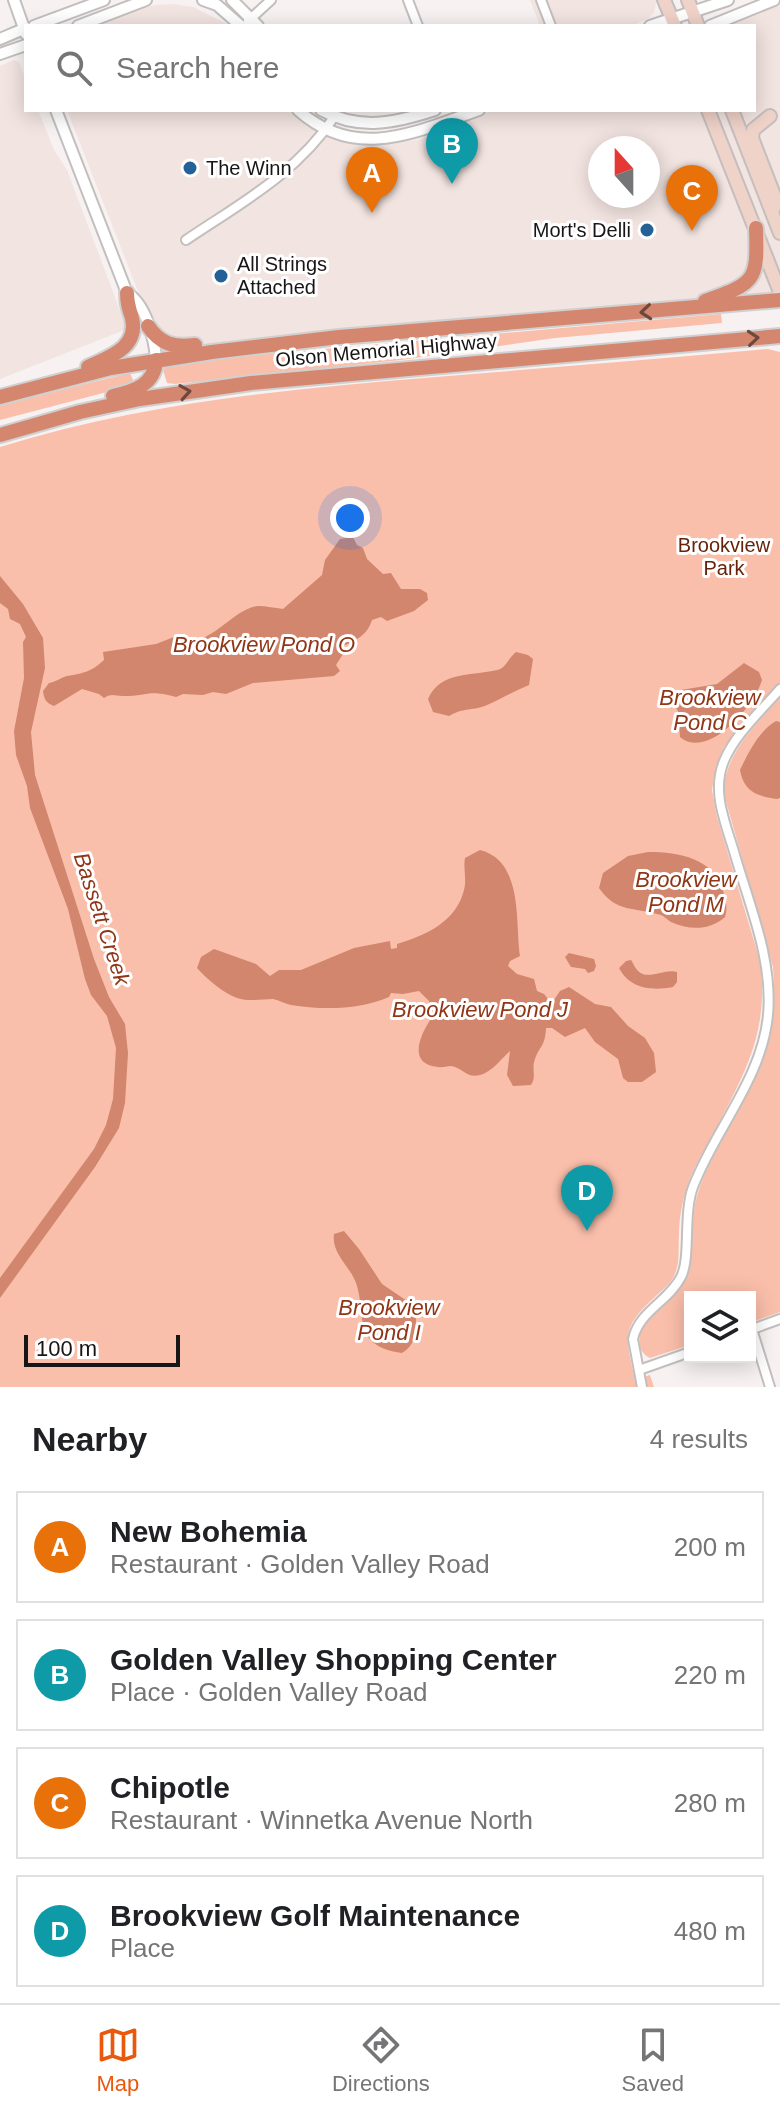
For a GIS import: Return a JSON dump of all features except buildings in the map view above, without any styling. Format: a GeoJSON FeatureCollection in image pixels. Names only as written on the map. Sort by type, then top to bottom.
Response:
{"type":"FeatureCollection","features":[{"type":"Feature","properties":{"kind":"highway"},"geometry":{"type":"LineString","coordinates":[[687,308],[737,289],[751,279],[756,268],[756,228]]}},
{"type":"Feature","properties":{"kind":"highway"},"geometry":{"type":"LineString","coordinates":[[56,380],[113,356],[128,343],[133,328],[127,293]]}},
{"type":"Feature","properties":{"kind":"highway","name":"Olson Memorial Highway"},"geometry":{"type":"LineString","coordinates":[[0,397],[56,380],[156,360],[339,337],[780,300]]}},
{"type":"Feature","properties":{"kind":"highway"},"geometry":{"type":"LineString","coordinates":[[148,326],[162,342],[177,347],[284,336],[339,337]]}},
{"type":"Feature","properties":{"kind":"highway","name":"Olson Memorial Highway"},"geometry":{"type":"LineString","coordinates":[[0,435],[140,399],[251,383],[780,336]]}},
{"type":"Feature","properties":{"kind":"highway"},"geometry":{"type":"LineString","coordinates":[[0,425],[135,390],[148,382],[156,360]]}},
{"type":"Feature","properties":{"kind":"main road"},"geometry":{"type":"LineString","coordinates":[[664,0],[673,22]]}},
{"type":"Feature","properties":{"kind":"main road"},"geometry":{"type":"LineString","coordinates":[[709,112],[780,292]]}},
{"type":"Feature","properties":{"kind":"main road"},"geometry":{"type":"LineString","coordinates":[[732,112],[780,233]]}},
{"type":"Feature","properties":{"kind":"main road"},"geometry":{"type":"LineString","coordinates":[[735,112],[751,118],[770,116],[753,130],[752,138],[774,195],[774,218]]}},
{"type":"Feature","properties":{"kind":"street"},"geometry":{"type":"LineString","coordinates":[[14,0],[26,24]]}},
{"type":"Feature","properties":{"kind":"street"},"geometry":{"type":"LineString","coordinates":[[41,24],[104,0]]}},
{"type":"Feature","properties":{"kind":"street"},"geometry":{"type":"LineString","coordinates":[[83,24],[146,0]]}},
{"type":"Feature","properties":{"kind":"street"},"geometry":{"type":"LineString","coordinates":[[203,0],[217,5],[240,24]]}},
{"type":"Feature","properties":{"kind":"street"},"geometry":{"type":"LineString","coordinates":[[232,0],[255,22],[271,0]]}},
{"type":"Feature","properties":{"kind":"street"},"geometry":{"type":"LineString","coordinates":[[408,0],[417,24]]}},
{"type":"Feature","properties":{"kind":"street"},"geometry":{"type":"LineString","coordinates":[[541,0],[550,24]]}},
{"type":"Feature","properties":{"kind":"street"},"geometry":{"type":"LineString","coordinates":[[673,22],[690,6],[728,0]]}},
{"type":"Feature","properties":{"kind":"street"},"geometry":{"type":"LineString","coordinates":[[715,24],[774,0]]}},
{"type":"Feature","properties":{"kind":"street"},"geometry":{"type":"LineString","coordinates":[[0,39],[24,30]]}},
{"type":"Feature","properties":{"kind":"street"},"geometry":{"type":"LineString","coordinates":[[0,54],[24,46]]}},
{"type":"Feature","properties":{"kind":"street"},"geometry":{"type":"LineString","coordinates":[[57,112],[127,293],[137,299],[148,326],[156,349],[156,360]]}},
{"type":"Feature","properties":{"kind":"street"},"geometry":{"type":"LineString","coordinates":[[301,112],[326,129],[355,138],[390,139],[450,115]]}},
{"type":"Feature","properties":{"kind":"street"},"geometry":{"type":"LineString","coordinates":[[325,112],[371,125],[428,112]]}},
{"type":"Feature","properties":{"kind":"street"},"geometry":{"type":"LineString","coordinates":[[186,240],[298,162],[334,117]]}},
{"type":"Feature","properties":{"kind":"street"},"geometry":{"type":"LineString","coordinates":[[642,1387],[635,1332],[641,1320],[682,1276],[686,1216],[693,1187],[753,1069],[768,1016],[767,970],[723,815],[718,782],[729,750],[780,689]]}},
{"type":"Feature","properties":{"kind":"street"},"geometry":{"type":"LineString","coordinates":[[756,1328],[780,1319]]}},
{"type":"Feature","properties":{"kind":"street"},"geometry":{"type":"LineString","coordinates":[[756,1345],[770,1387]]}},
{"type":"Feature","properties":{"kind":"street"},"geometry":{"type":"LineString","coordinates":[[639,1370],[684,1354]]}},
{"type":"Feature","properties":{"kind":"shaded area"},"geometry":{"type":"Polygon","coordinates":[[[530,0],[657,0],[649,18],[636,24],[539,24],[530,0]]]}},
{"type":"Feature","properties":{"kind":"shaded area"},"geometry":{"type":"Polygon","coordinates":[[[780,1],[780,293],[328,330],[161,350],[68,112],[290,112],[311,129],[337,139],[357,144],[417,140],[488,112],[756,112],[756,24],[725,24],[780,1]]]}},
{"type":"Feature","properties":{"kind":"shaded area"},"geometry":{"type":"Polygon","coordinates":[[[156,5],[193,7],[227,24],[95,24],[156,5]]]}},
{"type":"Feature","properties":{"kind":"shaded area"},"geometry":{"type":"Polygon","coordinates":[[[14,60],[19,62],[24,75],[24,112],[39,112],[54,150],[67,170],[127,329],[0,379],[0,66],[14,60]]]}},
{"type":"Feature","properties":{"kind":"green space"},"geometry":{"type":"Polygon","coordinates":[[[721,314],[722,323],[555,338],[401,360],[175,384],[167,383],[163,370],[167,366],[245,356],[721,314]]]}},
{"type":"Feature","properties":{"kind":"green space","name":"Brookview Park"},"geometry":{"type":"Polygon","coordinates":[[[768,349],[780,352],[780,695],[774,687],[724,747],[716,766],[712,790],[717,817],[760,961],[761,1011],[743,1074],[687,1187],[680,1217],[675,1275],[637,1316],[629,1333],[629,1352],[635,1380],[650,1375],[654,1387],[0,1387],[0,447],[107,419],[270,393],[768,349]]]}},
{"type":"Feature","properties":{"kind":"green space"},"geometry":{"type":"Polygon","coordinates":[[[130,373],[133,380],[130,386],[0,420],[0,405],[130,373]]]}},
{"type":"Feature","properties":{"kind":"green space"},"geometry":{"type":"Polygon","coordinates":[[[780,697],[780,1312],[756,1321],[756,1291],[684,1291],[684,1347],[650,1358],[640,1346],[641,1330],[685,1280],[700,1188],[755,1074],[769,1034],[774,991],[773,967],[723,791],[736,751],[780,697]]]}},
{"type":"Feature","properties":{"kind":"water","name":"Brookview Pond O"},"geometry":{"type":"Polygon","coordinates":[[[353,537],[357,545],[363,548],[367,559],[383,574],[391,573],[401,589],[420,589],[427,593],[428,600],[414,611],[387,621],[381,617],[372,620],[364,634],[341,647],[343,654],[336,665],[340,671],[334,676],[253,683],[226,694],[213,692],[176,697],[154,693],[104,698],[82,689],[54,706],[45,698],[43,691],[49,683],[91,670],[104,660],[103,652],[156,644],[174,637],[186,641],[198,640],[248,609],[258,606],[283,609],[322,575],[325,560],[340,539],[353,537]]]}},
{"type":"Feature","properties":{"kind":"water"},"geometry":{"type":"Polygon","coordinates":[[[0,576],[23,604],[43,638],[45,668],[31,732],[35,775],[94,959],[109,997],[125,1024],[128,1053],[125,1103],[119,1128],[95,1167],[0,1298],[0,1278],[94,1149],[106,1125],[113,1099],[116,1048],[107,1016],[91,995],[85,979],[68,909],[30,808],[27,786],[16,755],[14,731],[24,678],[23,642],[26,637],[20,624],[10,619],[8,609],[0,603],[0,576]]]}},
{"type":"Feature","properties":{"kind":"water"},"geometry":{"type":"Polygon","coordinates":[[[516,652],[533,659],[529,685],[482,707],[449,716],[433,712],[428,699],[440,684],[458,676],[500,669],[516,652]]]}},
{"type":"Feature","properties":{"kind":"water","name":"Brookview Pond C"},"geometry":{"type":"Polygon","coordinates":[[[744,663],[759,672],[762,680],[758,691],[740,715],[729,727],[704,742],[691,742],[680,737],[679,724],[682,719],[672,700],[674,694],[717,684],[744,663]]]}},
{"type":"Feature","properties":{"kind":"water"},"geometry":{"type":"Polygon","coordinates":[[[776,721],[780,722],[780,798],[777,799],[752,792],[740,770],[759,736],[776,721]]]}},
{"type":"Feature","properties":{"kind":"water","name":"Brookview Pond J"},"geometry":{"type":"Polygon","coordinates":[[[480,850],[494,856],[504,867],[515,895],[520,956],[510,961],[508,966],[517,974],[534,979],[537,991],[549,1000],[554,1000],[560,991],[569,987],[595,1004],[611,1007],[628,1026],[645,1038],[654,1053],[656,1072],[642,1082],[628,1082],[623,1078],[618,1059],[595,1042],[585,1028],[565,1037],[552,1028],[546,1028],[534,1063],[531,1085],[513,1086],[507,1075],[510,1051],[488,1071],[475,1076],[451,1066],[428,1065],[422,1060],[419,1046],[432,1017],[429,1001],[419,991],[391,993],[389,997],[353,1007],[303,1007],[273,999],[237,998],[226,993],[197,968],[201,957],[214,949],[256,964],[270,976],[279,970],[301,970],[354,948],[390,941],[391,949],[397,948],[397,944],[438,926],[454,911],[464,890],[465,858],[480,850]]]}},
{"type":"Feature","properties":{"kind":"water","name":"Brookview Pond M"},"geometry":{"type":"Polygon","coordinates":[[[648,852],[672,853],[694,859],[712,871],[724,895],[725,917],[706,927],[685,927],[661,915],[619,905],[605,896],[599,888],[603,873],[628,856],[648,852]]]}},
{"type":"Feature","properties":{"kind":"water"},"geometry":{"type":"Polygon","coordinates":[[[569,953],[594,959],[594,971],[588,973],[585,969],[571,967],[565,957],[569,953]]]}},
{"type":"Feature","properties":{"kind":"water"},"geometry":{"type":"Polygon","coordinates":[[[631,960],[642,974],[677,972],[677,982],[673,987],[657,989],[635,984],[619,968],[631,960]]]}},
{"type":"Feature","properties":{"kind":"water","name":"Brookview Pond I"},"geometry":{"type":"Polygon","coordinates":[[[344,1231],[382,1284],[416,1307],[414,1338],[402,1353],[376,1344],[364,1329],[357,1286],[334,1241],[334,1234],[344,1231]]]}},
{"type":"Feature","properties":{"kind":"place","name":"The Winn"},"geometry":{"type":"Point","coordinates":[190,168]}},
{"type":"Feature","properties":{"kind":"place","name":"Golden Valley Shopping Center"},"geometry":{"type":"Point","coordinates":[452,184]}},
{"type":"Feature","properties":{"kind":"place","name":"New Bohemia"},"geometry":{"type":"Point","coordinates":[372,213]}},
{"type":"Feature","properties":{"kind":"place","name":"Mort's Delli"},"geometry":{"type":"Point","coordinates":[647,230]}},
{"type":"Feature","properties":{"kind":"place","name":"Chipotle"},"geometry":{"type":"Point","coordinates":[692,231]}},
{"type":"Feature","properties":{"kind":"place","name":"All Strings Attached"},"geometry":{"type":"Point","coordinates":[221,276]}},
{"type":"Feature","properties":{"kind":"place","name":"Brookview Golf Maintenance"},"geometry":{"type":"Point","coordinates":[587,1231]}},
{"type":"Feature","properties":{"kind":"water label","name":"Bassett Creek"},"geometry":{"type":"Point","coordinates":[102,919]}}]}
